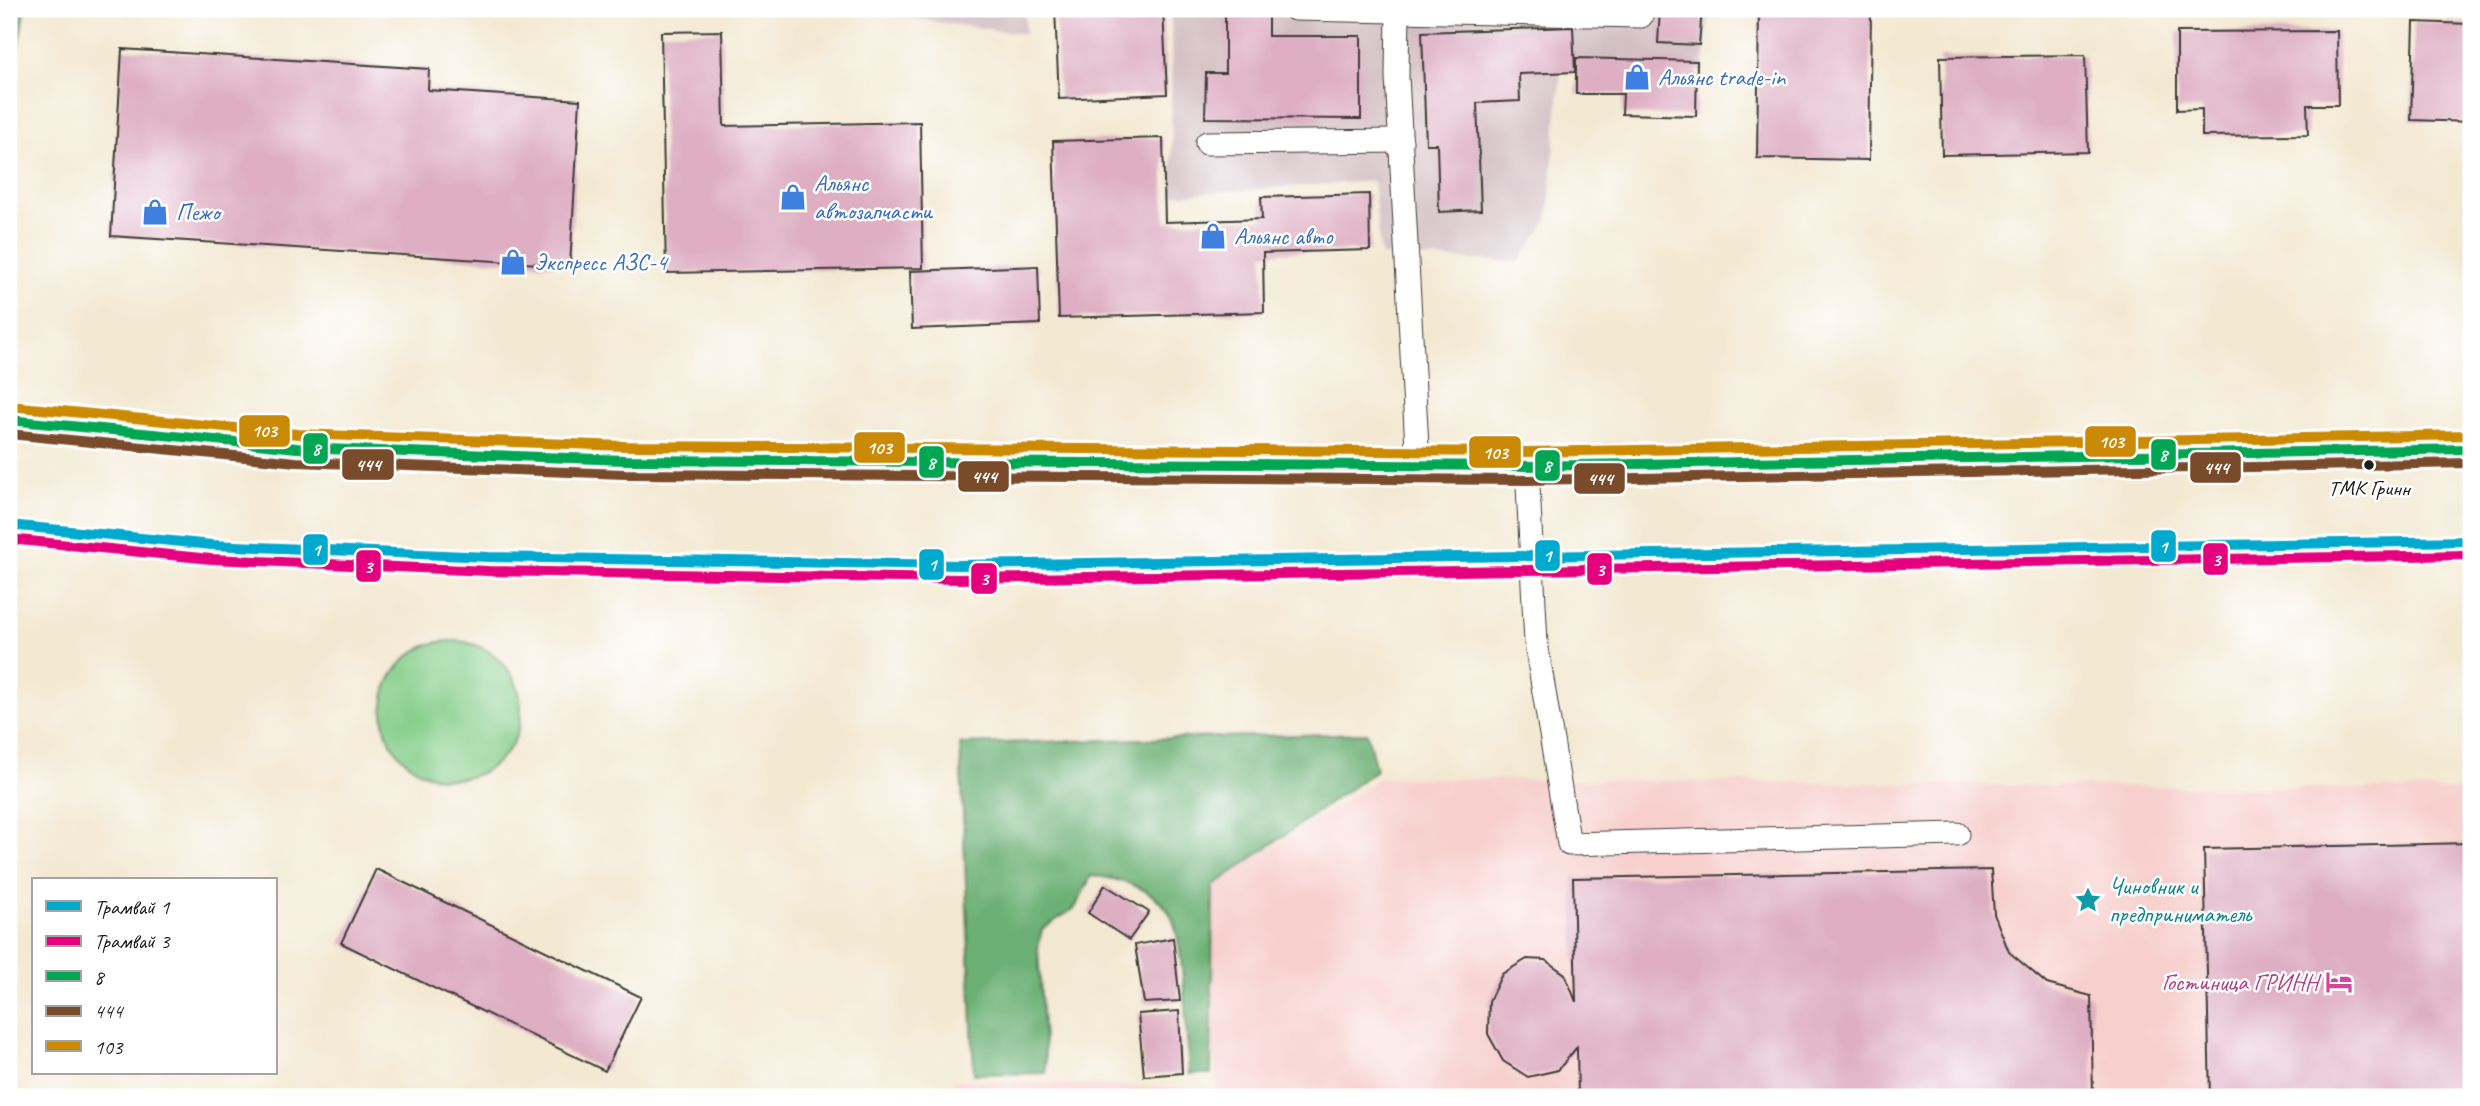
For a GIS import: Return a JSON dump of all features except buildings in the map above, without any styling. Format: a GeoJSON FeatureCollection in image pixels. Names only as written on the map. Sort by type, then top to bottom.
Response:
{"type":"FeatureCollection","features":[{"type":"Feature","properties":{"kind":"main road"},"geometry":{"type":"LineString","coordinates":[[9,420],[297,448],[571,460],[1527,466],[2471,449]]}},
{"type":"Feature","properties":{"kind":"lane"},"geometry":{"type":"LineString","coordinates":[[1295,9],[1641,16]]}},
{"type":"Feature","properties":{"kind":"lane"},"geometry":{"type":"LineString","coordinates":[[1398,10],[1401,141],[1418,466]]}},
{"type":"Feature","properties":{"kind":"lane"},"geometry":{"type":"LineString","coordinates":[[1207,143],[1401,141]]}},
{"type":"Feature","properties":{"kind":"lane"},"geometry":{"type":"LineString","coordinates":[[1527,466],[1536,643],[1569,844],[1957,834]]}},
{"type":"Feature","properties":{"kind":"shaded area"},"geometry":{"type":"Polygon","coordinates":[[[842,9],[1025,9],[1025,34],[842,9]]]}},
{"type":"Feature","properties":{"kind":"shaded area"},"geometry":{"type":"Polygon","coordinates":[[[1171,9],[1709,9],[1703,71],[1561,67],[1548,220],[1519,262],[1381,256],[1373,181],[1172,195],[1171,9]]]}},
{"type":"Feature","properties":{"kind":"shaded area"},"geometry":{"type":"Polygon","coordinates":[[[1379,778],[2471,790],[2471,1097],[955,1097],[954,1080],[1217,1089],[1202,893],[1379,778]]]}},
{"type":"Feature","properties":{"kind":"green space"},"geometry":{"type":"Polygon","coordinates":[[[9,9],[25,9],[14,70],[9,69],[9,9]]]}},
{"type":"Feature","properties":{"kind":"green space"},"geometry":{"type":"Polygon","coordinates":[[[452,641],[478,646],[501,661],[516,684],[521,710],[516,736],[501,759],[478,774],[452,779],[426,774],[403,759],[388,736],[383,710],[388,684],[403,661],[426,646],[452,641]]]}},
{"type":"Feature","properties":{"kind":"green space"},"geometry":{"type":"Polygon","coordinates":[[[1367,733],[1376,770],[1213,886],[1211,1074],[1189,1074],[1182,967],[1170,914],[1146,891],[1113,879],[1091,876],[1075,908],[1042,929],[1038,949],[1046,1073],[974,1074],[960,744],[1367,733]]]}},
{"type":"Feature","properties":{"kind":"tram line","name":"1"},"geometry":{"type":"LineString","coordinates":[[9,525],[212,545],[489,557],[959,565],[2471,541]]}},
{"type":"Feature","properties":{"kind":"tram line","name":"3"},"geometry":{"type":"LineString","coordinates":[[9,539],[211,559],[488,571],[959,579],[2471,555]]}},
{"type":"Feature","properties":{"kind":"transit line","name":"103"},"geometry":{"type":"LineString","coordinates":[[10,406],[298,434],[625,446],[1527,452],[2471,435]]}},
{"type":"Feature","properties":{"kind":"transit line","name":"8"},"geometry":{"type":"LineString","coordinates":[[9,420],[297,448],[625,460],[1527,466],[2471,449]]}},
{"type":"Feature","properties":{"kind":"transit line","name":"444"},"geometry":{"type":"LineString","coordinates":[[9,434],[296,462],[625,474],[1527,480],[2471,463]]}},
{"type":"Feature","properties":{"kind":"place","name":"Альянс trade-in"},"geometry":{"type":"Point","coordinates":[1637,77]}},
{"type":"Feature","properties":{"kind":"place","name":"Альянс автозапчасти"},"geometry":{"type":"Point","coordinates":[793,197]}},
{"type":"Feature","properties":{"kind":"place","name":"Пежо"},"geometry":{"type":"Point","coordinates":[155,212]}},
{"type":"Feature","properties":{"kind":"place","name":"Альянс авто"},"geometry":{"type":"Point","coordinates":[1213,236]}},
{"type":"Feature","properties":{"kind":"place","name":"Экспресс АЗС-4"},"geometry":{"type":"Point","coordinates":[513,262]}},
{"type":"Feature","properties":{"kind":"place","name":"ТМК Гринн"},"geometry":{"type":"Point","coordinates":[2369,465]}},
{"type":"Feature","properties":{"kind":"place","name":"Чиновник и предприниматель"},"geometry":{"type":"Point","coordinates":[2088,900]}},
{"type":"Feature","properties":{"kind":"place","name":"Гостиница ГРИНН"},"geometry":{"type":"Point","coordinates":[2339,982]}}]}
